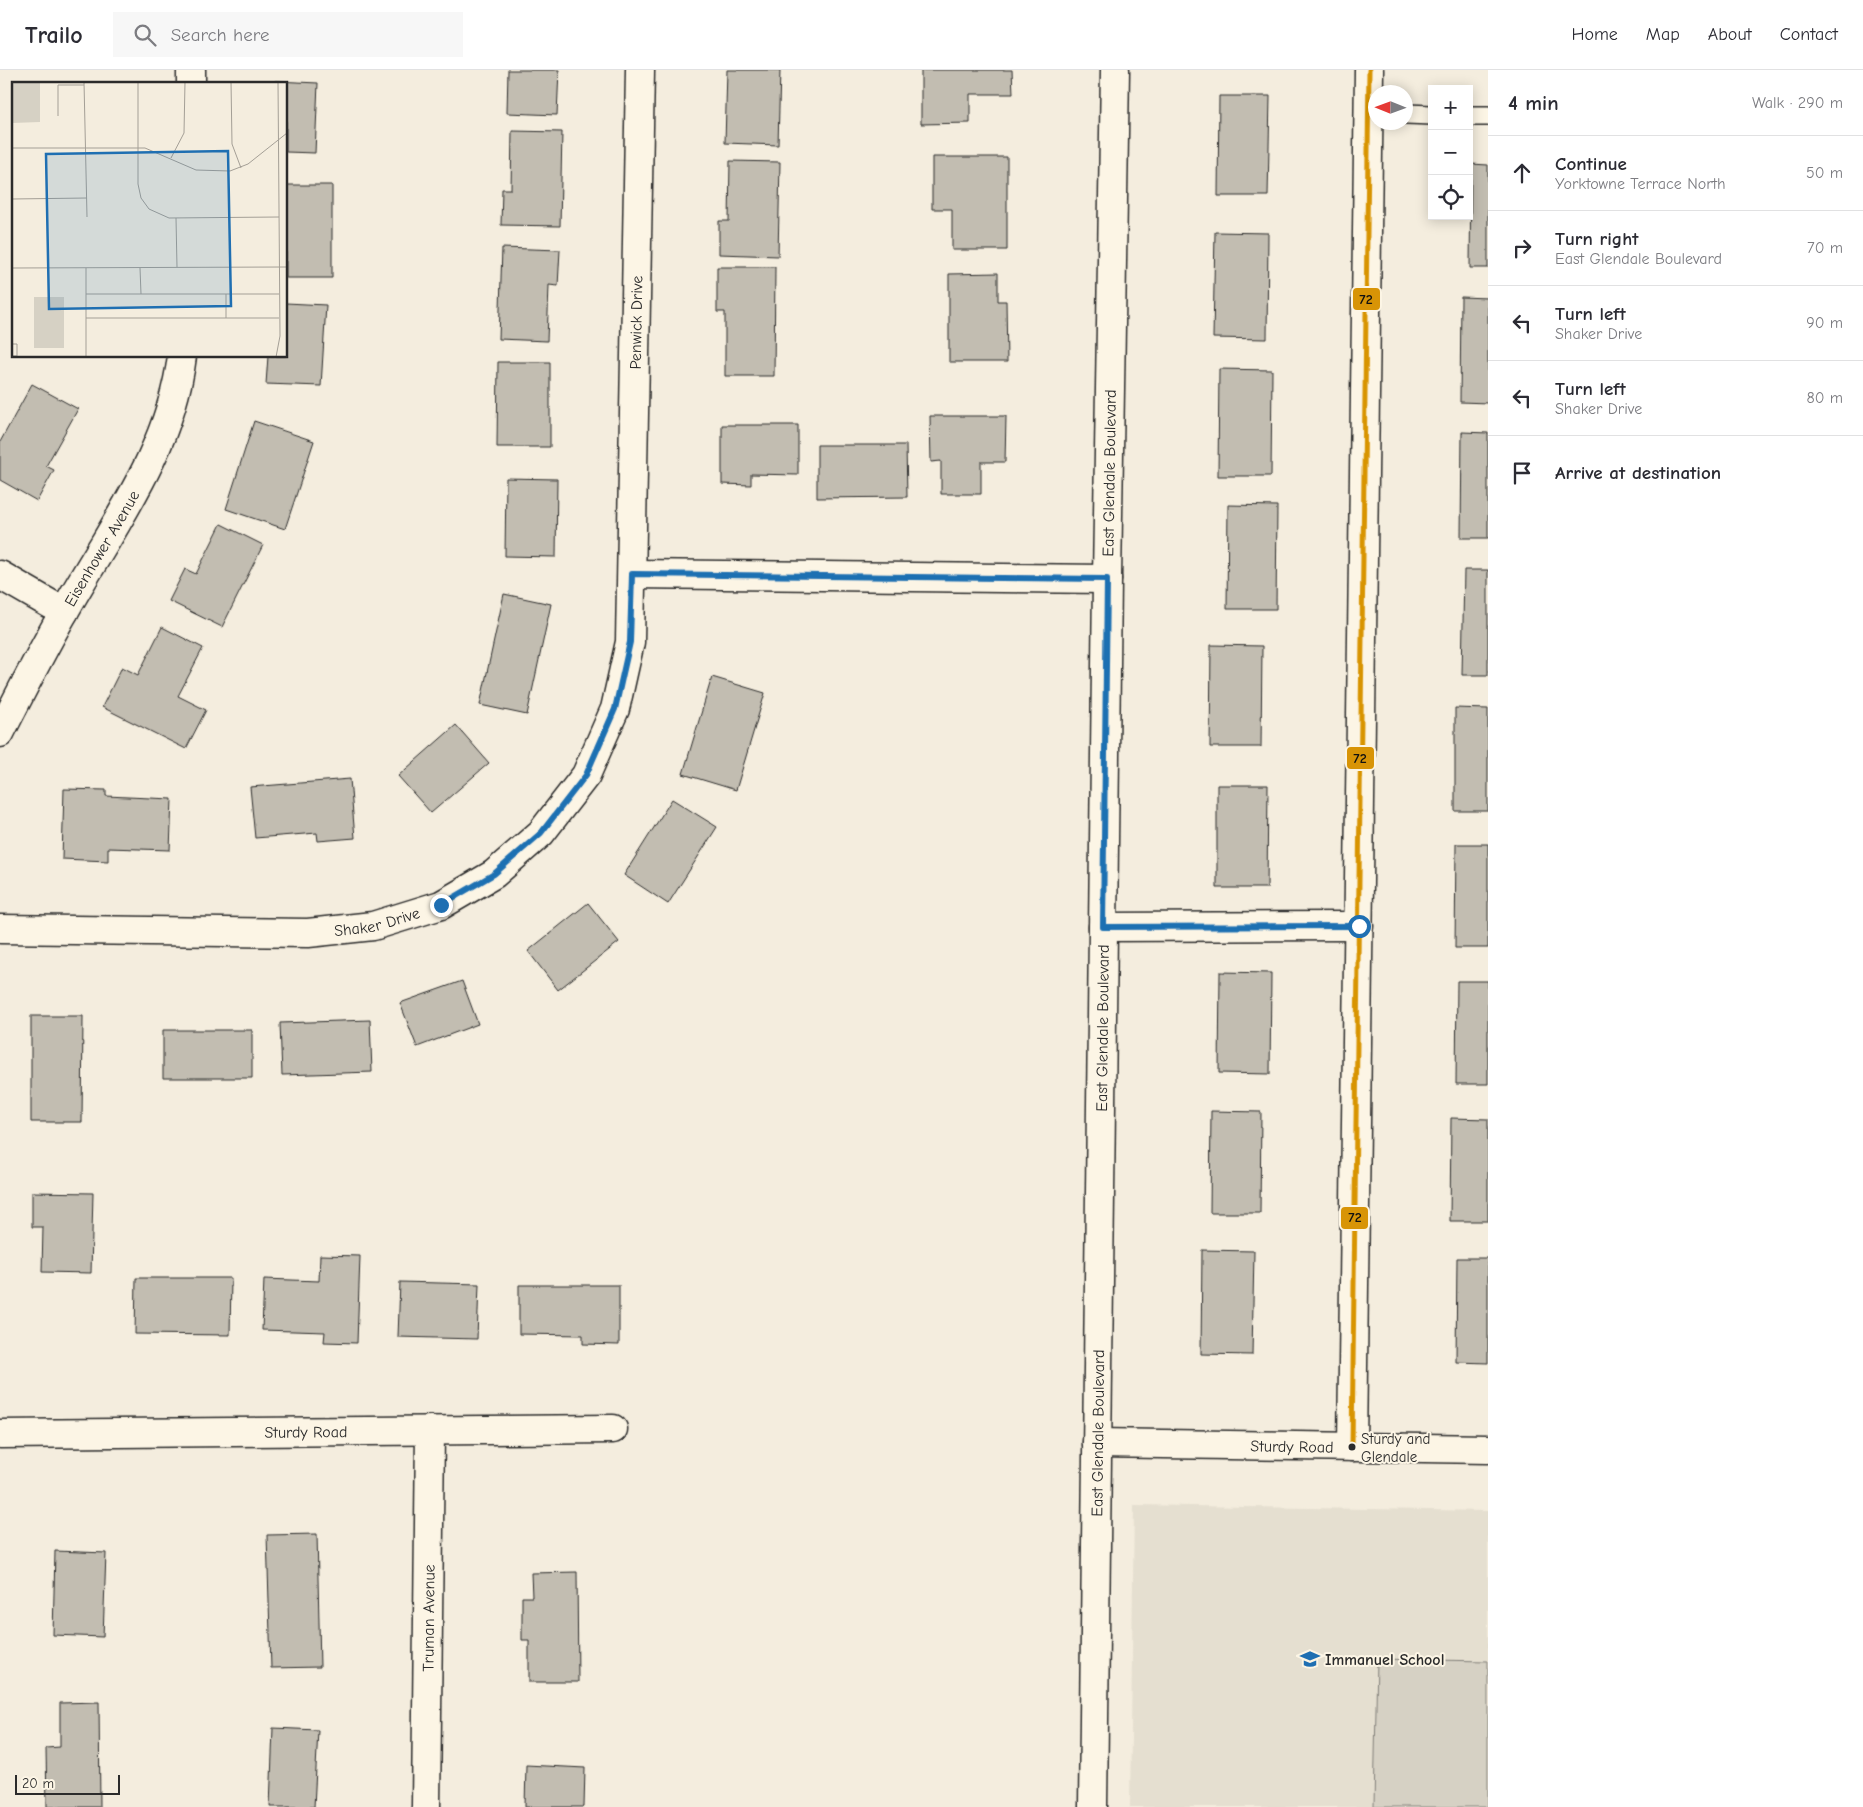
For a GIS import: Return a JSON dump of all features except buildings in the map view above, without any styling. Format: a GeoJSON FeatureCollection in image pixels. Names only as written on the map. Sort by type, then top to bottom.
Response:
{"type":"FeatureCollection","features":[{"type":"Feature","properties":{"kind":"street","name":"Penwick Drive"},"geometry":{"type":"LineString","coordinates":[[632,574],[640,70]]}},
{"type":"Feature","properties":{"kind":"street","name":"East Glendale Boulevard"},"geometry":{"type":"LineString","coordinates":[[1093,1807],[1107,579],[1116,70]]}},
{"type":"Feature","properties":{"kind":"street"},"geometry":{"type":"LineString","coordinates":[[1369,70],[1370,85]]}},
{"type":"Feature","properties":{"kind":"street"},"geometry":{"type":"LineString","coordinates":[[1352,1448],[1372,130]]}},
{"type":"Feature","properties":{"kind":"street","name":"Eisenhower Avenue"},"geometry":{"type":"LineString","coordinates":[[0,733],[64,612],[140,484],[164,433],[179,380],[182,358]]}},
{"type":"Feature","properties":{"kind":"street"},"geometry":{"type":"LineString","coordinates":[[632,574],[1107,579]]}},
{"type":"Feature","properties":{"kind":"street","name":"Shaker Drive"},"geometry":{"type":"LineString","coordinates":[[0,929],[308,933],[372,926],[441,905],[494,874],[541,833],[586,775],[615,709],[630,642],[632,574]]}},
{"type":"Feature","properties":{"kind":"street"},"geometry":{"type":"LineString","coordinates":[[0,575],[64,612]]}},
{"type":"Feature","properties":{"kind":"street"},"geometry":{"type":"LineString","coordinates":[[1103,927],[1359,926]]}},
{"type":"Feature","properties":{"kind":"street","name":"Sturdy Road"},"geometry":{"type":"LineString","coordinates":[[0,1434],[613,1429]]}},
{"type":"Feature","properties":{"kind":"street","name":"Truman Avenue"},"geometry":{"type":"LineString","coordinates":[[426,1807],[430,1430]]}},
{"type":"Feature","properties":{"kind":"street","name":"Sturdy Road"},"geometry":{"type":"LineString","coordinates":[[1097,1443],[1488,1449]]}},
{"type":"Feature","properties":{"kind":"lane"},"geometry":{"type":"LineString","coordinates":[[1413,114],[1428,115]]}},
{"type":"Feature","properties":{"kind":"lane"},"geometry":{"type":"LineString","coordinates":[[1473,116],[1488,116]]}},
{"type":"Feature","properties":{"kind":"shaded area","name":"Immanuel School"},"geometry":{"type":"Polygon","coordinates":[[[1134,1505],[1488,1511],[1488,1807],[1130,1807],[1134,1505]]]}},
{"type":"Feature","properties":{"kind":"shaded area"},"geometry":{"type":"Polygon","coordinates":[[[1377,1659],[1488,1661],[1488,1807],[1374,1807],[1377,1659]]]}},
{"type":"Feature","properties":{"kind":"transit line","name":"72"},"geometry":{"type":"LineString","coordinates":[[1352,1447],[1369,70]]}},
{"type":"Feature","properties":{"kind":"place","name":"Sturdy and Glendale"},"geometry":{"type":"Point","coordinates":[1352,1447]}},
{"type":"Feature","properties":{"kind":"place","name":"Immanuel School"},"geometry":{"type":"Point","coordinates":[1310,1659]}},
{"type":"Feature","properties":{"kind":"route"},"geometry":{"type":"LineString","coordinates":[[441,905],[494,874],[541,833],[586,775],[615,709],[630,642],[632,574],[1107,579],[1103,927],[1359,926]]}}]}
